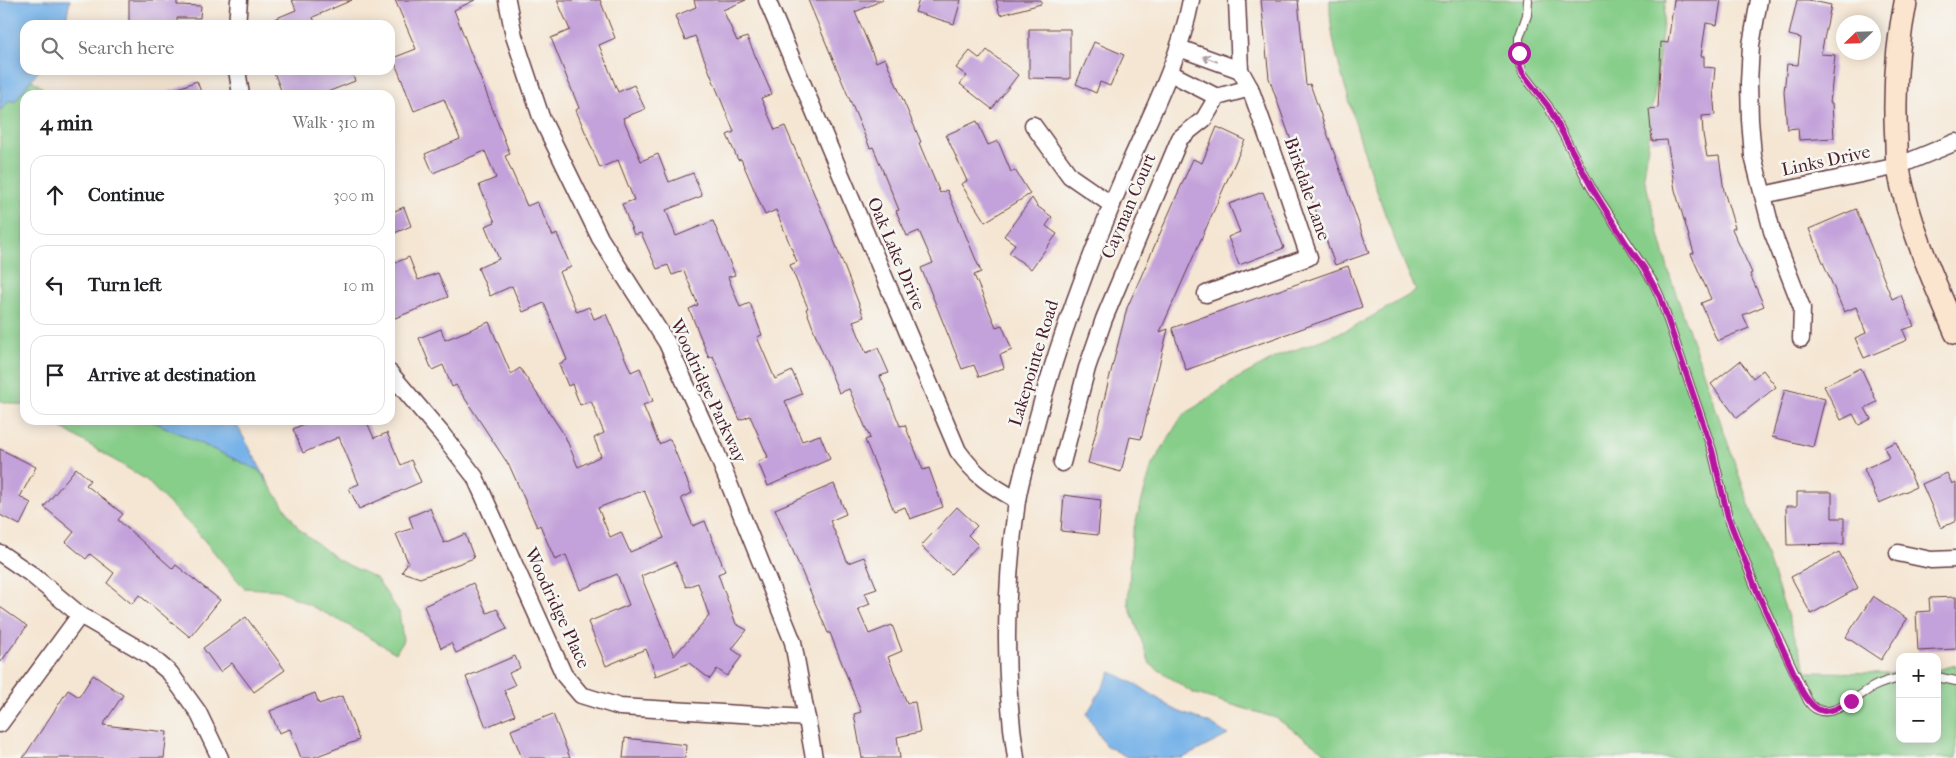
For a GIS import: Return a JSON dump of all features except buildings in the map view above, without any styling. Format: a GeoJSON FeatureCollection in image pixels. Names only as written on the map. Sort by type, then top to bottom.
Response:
{"type":"FeatureCollection","features":[{"type":"Feature","properties":{"kind":"street"},"geometry":{"type":"LineString","coordinates":[[237,20],[239,0]]}},
{"type":"Feature","properties":{"kind":"street","name":"Woodridge Parkway"},"geometry":{"type":"LineString","coordinates":[[507,0],[514,36],[541,117],[600,238],[667,343],[715,449],[793,642],[814,758]]}},
{"type":"Feature","properties":{"kind":"street","name":"Oak Lake Drive"},"geometry":{"type":"LineString","coordinates":[[767,0],[958,450],[971,469],[989,484],[1017,500]]}},
{"type":"Feature","properties":{"kind":"street","name":"Lakepointe Road"},"geometry":{"type":"LineString","coordinates":[[1016,758],[1010,696],[1008,638],[1010,573],[1017,500],[1042,399],[1071,309],[1112,205],[1170,73],[1179,48],[1190,0]]}},
{"type":"Feature","properties":{"kind":"street"},"geometry":{"type":"LineString","coordinates":[[1170,73],[1217,97],[1250,88],[1240,70],[1237,0]]}},
{"type":"Feature","properties":{"kind":"street"},"geometry":{"type":"LineString","coordinates":[[1759,0],[1751,45],[1749,92],[1754,156],[1775,240],[1802,308],[1801,339]]}},
{"type":"Feature","properties":{"kind":"street"},"geometry":{"type":"LineString","coordinates":[[1906,0],[1896,67],[1895,102],[1898,166],[1918,240],[1956,333]]}},
{"type":"Feature","properties":{"kind":"street"},"geometry":{"type":"LineString","coordinates":[[1179,48],[1240,70]]}},
{"type":"Feature","properties":{"kind":"street"},"geometry":{"type":"LineString","coordinates":[[238,75],[240,90]]}},
{"type":"Feature","properties":{"kind":"street","name":"Birkdale Lane"},"geometry":{"type":"LineString","coordinates":[[1206,294],[1309,257],[1250,88]]}},
{"type":"Feature","properties":{"kind":"street","name":"Cayman Court"},"geometry":{"type":"LineString","coordinates":[[1062,463],[1087,368],[1104,319],[1180,138],[1204,119],[1217,97]]}},
{"type":"Feature","properties":{"kind":"street"},"geometry":{"type":"LineString","coordinates":[[1033,125],[1070,176],[1112,205]]}},
{"type":"Feature","properties":{"kind":"street","name":"Links Drive"},"geometry":{"type":"LineString","coordinates":[[1763,195],[1898,166],[1956,142]]}},
{"type":"Feature","properties":{"kind":"street","name":"Woodridge Place"},"geometry":{"type":"LineString","coordinates":[[395,379],[475,477],[564,675],[581,695],[620,706],[807,718]]}},
{"type":"Feature","properties":{"kind":"street"},"geometry":{"type":"LineString","coordinates":[[0,553],[31,574],[80,616],[149,656],[170,673],[198,712],[220,758]]}},
{"type":"Feature","properties":{"kind":"street"},"geometry":{"type":"LineString","coordinates":[[1898,553],[1931,560],[1956,559]]}},
{"type":"Feature","properties":{"kind":"street"},"geometry":{"type":"LineString","coordinates":[[0,724],[80,616]]}},
{"type":"Feature","properties":{"kind":"lane"},"geometry":{"type":"LineString","coordinates":[[1528,0],[1527,15],[1519,38],[1520,67],[1527,81],[1548,106],[1592,188],[1644,268],[1660,297],[1712,450],[1728,517],[1758,594],[1805,696],[1814,708],[1827,712],[1842,706],[1875,686],[1896,679]]}},
{"type":"Feature","properties":{"kind":"lane"},"geometry":{"type":"LineString","coordinates":[[1941,679],[1956,681]]}},
{"type":"Feature","properties":{"kind":"green space"},"geometry":{"type":"Polygon","coordinates":[[[1330,0],[1666,0],[1644,177],[1670,276],[1807,672],[1896,673],[1896,743],[1941,743],[1941,669],[1956,665],[1956,758],[1333,758],[1276,718],[1193,693],[1150,664],[1128,603],[1132,535],[1152,465],[1182,416],[1238,378],[1279,356],[1352,328],[1416,291],[1369,169],[1340,70],[1330,12],[1330,0]]]}},
{"type":"Feature","properties":{"kind":"green space"},"geometry":{"type":"Polygon","coordinates":[[[30,78],[45,90],[20,90],[20,405],[0,401],[0,98],[30,78]]]}},
{"type":"Feature","properties":{"kind":"green space"},"geometry":{"type":"Polygon","coordinates":[[[57,425],[161,425],[260,471],[299,529],[338,560],[376,578],[399,612],[403,640],[396,653],[339,620],[279,590],[244,588],[198,533],[145,479],[57,425]]]}},
{"type":"Feature","properties":{"kind":"water"},"geometry":{"type":"Polygon","coordinates":[[[0,0],[70,0],[66,20],[20,20],[20,75],[36,75],[24,90],[20,90],[20,94],[14,102],[10,100],[0,111],[0,0]]]}},
{"type":"Feature","properties":{"kind":"water"},"geometry":{"type":"Polygon","coordinates":[[[161,425],[237,425],[268,482],[260,471],[161,425]]]}},
{"type":"Feature","properties":{"kind":"water"},"geometry":{"type":"Polygon","coordinates":[[[1111,672],[1139,686],[1175,710],[1211,724],[1228,735],[1183,758],[1127,757],[1105,745],[1087,714],[1111,672]]]}},
{"type":"Feature","properties":{"kind":"route"},"geometry":{"type":"LineString","coordinates":[[1519,53],[1520,67],[1527,81],[1548,106],[1558,122],[1592,188],[1653,282],[1660,297],[1670,320],[1686,375],[1712,450],[1728,517],[1758,594],[1802,691],[1811,705],[1820,711],[1834,710],[1851,701]]}}]}
